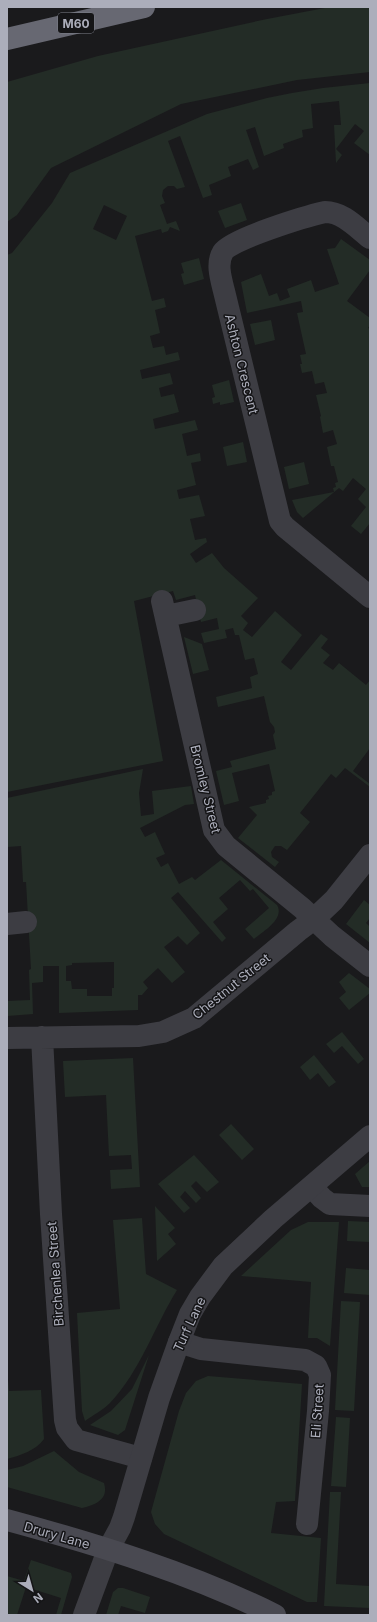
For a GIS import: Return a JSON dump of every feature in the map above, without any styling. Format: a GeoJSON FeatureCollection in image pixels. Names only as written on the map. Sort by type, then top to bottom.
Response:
{"type":"FeatureCollection","features":[{"type":"Feature","properties":{"kind":"highway","name":"M60"},"geometry":{"type":"LineString","coordinates":[[7,39],[144,7]]}},
{"type":"Feature","properties":{"kind":"main road","name":"Drury Lane"},"geometry":{"type":"LineString","coordinates":[[7,1520],[59,1534],[172,1570],[240,1598],[275,1615]]}},
{"type":"Feature","properties":{"kind":"street","name":"Ashton Crescent"},"geometry":{"type":"LineString","coordinates":[[370,238],[339,215],[332,212],[325,212],[239,240],[224,251],[220,258],[224,291],[280,521],[370,597]]}},
{"type":"Feature","properties":{"kind":"street","name":"Bromley Street"},"geometry":{"type":"LineString","coordinates":[[195,610],[164,608],[214,830],[226,846],[314,919],[332,936],[370,966]]}},
{"type":"Feature","properties":{"kind":"street","name":"Chestnut Street"},"geometry":{"type":"LineString","coordinates":[[7,1038],[139,1036],[163,1032],[194,1018],[314,919],[334,900],[370,855]]}},
{"type":"Feature","properties":{"kind":"street","name":"Birchenlea Street"},"geometry":{"type":"LineString","coordinates":[[42,1037],[51,1214],[66,1424],[71,1435],[76,1440],[141,1458]]}},
{"type":"Feature","properties":{"kind":"street","name":"Turf Lane"},"geometry":{"type":"LineString","coordinates":[[84,1615],[108,1550],[120,1528],[179,1342],[190,1314],[200,1297],[223,1266],[273,1219],[370,1136]]}},
{"type":"Feature","properties":{"kind":"street"},"geometry":{"type":"LineString","coordinates":[[312,1187],[330,1204],[370,1206]]}},
{"type":"Feature","properties":{"kind":"street","name":"Eli Street"},"geometry":{"type":"LineString","coordinates":[[179,1342],[201,1349],[305,1360],[316,1366],[320,1375],[318,1412],[307,1524]]}},
{"type":"Feature","properties":{"kind":"shaded area"},"geometry":{"type":"Polygon","coordinates":[[[330,7],[370,7],[370,72],[297,80],[181,104],[51,168],[17,215],[7,222],[7,82],[98,56],[267,19],[330,7]]]}},
{"type":"Feature","properties":{"kind":"shaded area"},"geometry":{"type":"Polygon","coordinates":[[[370,83],[370,155],[354,143],[364,131],[355,124],[336,149],[342,155],[336,163],[334,125],[341,125],[339,101],[311,104],[313,128],[302,130],[303,137],[283,144],[284,148],[264,156],[255,127],[246,130],[259,167],[253,170],[248,159],[228,167],[231,176],[209,185],[212,195],[203,198],[180,136],[168,141],[185,187],[177,189],[174,186],[168,186],[163,190],[162,196],[165,203],[160,205],[167,224],[176,221],[180,231],[170,227],[168,231],[162,233],[161,229],[135,236],[152,301],[164,298],[166,307],[155,310],[160,333],[150,336],[153,348],[164,346],[166,355],[178,352],[180,360],[140,370],[142,379],[170,373],[173,384],[159,388],[161,397],[174,394],[179,412],[153,419],[155,429],[195,420],[198,430],[182,434],[187,456],[200,453],[201,461],[191,463],[196,485],[177,490],[179,499],[199,495],[205,516],[190,519],[195,540],[206,538],[207,542],[190,554],[196,563],[212,553],[224,568],[258,598],[241,616],[248,623],[243,630],[252,637],[275,611],[302,635],[281,662],[291,670],[321,634],[328,639],[321,648],[330,655],[323,663],[333,670],[339,663],[366,685],[370,680],[370,748],[353,771],[370,784],[370,787],[345,768],[336,778],[331,774],[300,813],[310,822],[287,850],[281,846],[275,846],[271,852],[272,857],[279,862],[275,867],[238,838],[257,815],[249,807],[266,803],[266,800],[269,799],[268,796],[272,795],[272,792],[275,791],[269,764],[232,773],[239,801],[224,805],[216,771],[232,767],[230,761],[276,749],[273,735],[275,732],[274,727],[270,722],[264,696],[218,707],[216,697],[252,688],[250,677],[258,674],[254,658],[245,660],[239,635],[235,635],[233,628],[225,630],[227,638],[204,643],[201,633],[219,629],[217,618],[201,622],[195,595],[176,600],[173,591],[134,601],[163,761],[7,792],[7,255],[12,253],[52,203],[70,173],[207,114],[267,98],[323,88],[370,83]],[[104,205],[93,229],[116,240],[127,216],[104,205]]]}},
{"type":"Feature","properties":{"kind":"shaded area"},"geometry":{"type":"Polygon","coordinates":[[[241,203],[247,220],[225,228],[218,211],[241,203]]]}},
{"type":"Feature","properties":{"kind":"shaded area"},"geometry":{"type":"Polygon","coordinates":[[[341,239],[370,260],[370,270],[347,301],[370,318],[370,325],[368,328],[370,329],[370,523],[361,534],[351,526],[366,507],[358,499],[366,489],[353,478],[343,491],[339,488],[303,518],[297,512],[292,500],[334,492],[333,488],[336,487],[335,483],[338,482],[334,466],[331,466],[327,447],[337,444],[333,430],[323,433],[316,395],[327,393],[324,382],[315,384],[312,371],[302,373],[300,355],[306,354],[297,313],[303,312],[301,301],[247,313],[241,282],[261,274],[269,296],[277,293],[280,301],[290,297],[287,289],[311,280],[315,292],[339,284],[327,249],[335,248],[341,239]]]}},
{"type":"Feature","properties":{"kind":"shaded area"},"geometry":{"type":"Polygon","coordinates":[[[199,258],[204,279],[184,285],[181,274],[184,273],[181,263],[199,258]]]}},
{"type":"Feature","properties":{"kind":"shaded area"},"geometry":{"type":"Polygon","coordinates":[[[271,320],[275,340],[255,345],[250,324],[271,320]]]}},
{"type":"Feature","properties":{"kind":"shaded area"},"geometry":{"type":"Polygon","coordinates":[[[229,380],[234,402],[220,405],[220,402],[213,404],[212,398],[215,397],[212,385],[229,380]]]}},
{"type":"Feature","properties":{"kind":"shaded area"},"geometry":{"type":"Polygon","coordinates":[[[243,442],[247,462],[227,466],[223,447],[243,442]]]}},
{"type":"Feature","properties":{"kind":"shaded area"},"geometry":{"type":"Polygon","coordinates":[[[304,462],[309,484],[289,489],[284,467],[304,462]]]}},
{"type":"Feature","properties":{"kind":"shaded area"},"geometry":{"type":"Polygon","coordinates":[[[184,637],[202,644],[209,670],[193,674],[184,637]]]}},
{"type":"Feature","properties":{"kind":"shaded area"},"geometry":{"type":"Polygon","coordinates":[[[143,769],[139,793],[141,816],[154,814],[152,791],[191,786],[194,804],[185,805],[140,828],[145,837],[155,832],[165,854],[156,858],[161,867],[168,863],[179,884],[192,877],[195,880],[221,860],[277,905],[279,910],[276,920],[254,939],[245,929],[269,908],[253,889],[250,891],[240,880],[219,898],[228,909],[213,922],[226,938],[222,942],[178,892],[171,898],[200,933],[187,945],[178,936],[164,947],[185,972],[172,983],[158,968],[143,982],[148,988],[142,995],[138,995],[138,1010],[59,1013],[59,966],[43,966],[43,982],[32,983],[33,1014],[7,1016],[7,1001],[30,1000],[29,970],[31,969],[26,882],[23,882],[21,846],[7,847],[7,798],[143,769]],[[114,962],[72,963],[72,965],[66,966],[66,981],[71,981],[72,989],[87,989],[87,996],[112,996],[112,988],[114,988],[114,962]]]}},
{"type":"Feature","properties":{"kind":"shaded area"},"geometry":{"type":"Polygon","coordinates":[[[364,900],[370,905],[370,918],[366,923],[370,927],[370,943],[346,924],[364,900]]]}},
{"type":"Feature","properties":{"kind":"shaded area"},"geometry":{"type":"Polygon","coordinates":[[[349,973],[370,989],[370,993],[349,1010],[339,998],[346,992],[339,982],[349,973]]]}},
{"type":"Feature","properties":{"kind":"shaded area"},"geometry":{"type":"Polygon","coordinates":[[[342,1032],[364,1059],[358,1064],[342,1046],[334,1053],[326,1044],[342,1032]]]}},
{"type":"Feature","properties":{"kind":"shaded area"},"geometry":{"type":"Polygon","coordinates":[[[314,1055],[336,1082],[329,1087],[318,1073],[310,1080],[300,1067],[314,1055]]]}},
{"type":"Feature","properties":{"kind":"shaded area"},"geometry":{"type":"Polygon","coordinates":[[[133,1058],[140,1187],[111,1189],[110,1170],[132,1169],[131,1155],[109,1156],[106,1095],[65,1097],[63,1061],[133,1058]]]}},
{"type":"Feature","properties":{"kind":"shaded area"},"geometry":{"type":"Polygon","coordinates":[[[231,1124],[254,1149],[242,1160],[219,1135],[231,1124]]]}},
{"type":"Feature","properties":{"kind":"shaded area"},"geometry":{"type":"Polygon","coordinates":[[[194,1155],[219,1182],[207,1192],[196,1181],[191,1186],[201,1198],[196,1203],[185,1191],[180,1197],[190,1208],[184,1213],[158,1184],[194,1155]]]}},
{"type":"Feature","properties":{"kind":"shaded area"},"geometry":{"type":"Polygon","coordinates":[[[370,1161],[370,1187],[362,1187],[355,1174],[370,1161]]]}},
{"type":"Feature","properties":{"kind":"shaded area"},"geometry":{"type":"Polygon","coordinates":[[[155,1206],[175,1228],[168,1234],[176,1244],[157,1261],[155,1206]]]}},
{"type":"Feature","properties":{"kind":"shaded area"},"geometry":{"type":"Polygon","coordinates":[[[142,1218],[146,1274],[177,1290],[139,1362],[121,1390],[107,1406],[85,1421],[82,1411],[77,1313],[120,1309],[113,1220],[142,1218]]]}},
{"type":"Feature","properties":{"kind":"shaded area"},"geometry":{"type":"Polygon","coordinates":[[[348,1221],[370,1222],[370,1242],[347,1241],[348,1221]]]}},
{"type":"Feature","properties":{"kind":"shaded area"},"geometry":{"type":"Polygon","coordinates":[[[308,1222],[339,1222],[330,1346],[317,1338],[308,1338],[311,1282],[241,1276],[291,1230],[308,1222]]]}},
{"type":"Feature","properties":{"kind":"shaded area"},"geometry":{"type":"Polygon","coordinates":[[[346,1268],[370,1270],[370,1295],[344,1293],[346,1268]]]}},
{"type":"Feature","properties":{"kind":"shaded area"},"geometry":{"type":"Polygon","coordinates":[[[341,1301],[360,1302],[354,1411],[335,1410],[341,1301]]]}},
{"type":"Feature","properties":{"kind":"shaded area"},"geometry":{"type":"Polygon","coordinates":[[[149,1355],[125,1430],[118,1435],[90,1425],[111,1411],[132,1389],[149,1355]]]}},
{"type":"Feature","properties":{"kind":"shaded area"},"geometry":{"type":"Polygon","coordinates":[[[7,1368],[9,1391],[41,1390],[44,1439],[32,1450],[7,1459],[7,1368]]]}},
{"type":"Feature","properties":{"kind":"shaded area"},"geometry":{"type":"Polygon","coordinates":[[[208,1376],[302,1384],[295,1501],[276,1502],[271,1533],[321,1538],[317,1602],[307,1602],[164,1534],[155,1524],[151,1512],[179,1411],[186,1393],[196,1381],[208,1376]]]}},
{"type":"Feature","properties":{"kind":"shaded area"},"geometry":{"type":"Polygon","coordinates":[[[336,1417],[350,1418],[346,1487],[331,1486],[336,1417]]]}},
{"type":"Feature","properties":{"kind":"shaded area"},"geometry":{"type":"Polygon","coordinates":[[[54,1451],[79,1472],[104,1483],[105,1493],[100,1500],[92,1505],[82,1508],[7,1487],[7,1470],[23,1466],[54,1451]]]}},
{"type":"Feature","properties":{"kind":"shaded area"},"geometry":{"type":"Polygon","coordinates":[[[330,1492],[341,1492],[336,1584],[370,1586],[370,1608],[324,1606],[330,1492]]]}},
{"type":"Feature","properties":{"kind":"shaded area"},"geometry":{"type":"Polygon","coordinates":[[[31,1560],[71,1573],[72,1577],[61,1615],[56,1615],[61,1598],[26,1587],[17,1615],[7,1615],[7,1576],[24,1581],[31,1560]]]}},
{"type":"Feature","properties":{"kind":"shaded area"},"geometry":{"type":"Polygon","coordinates":[[[118,1588],[123,1588],[150,1597],[145,1613],[121,1606],[118,1615],[106,1615],[113,1592],[118,1588]]]}}]}
